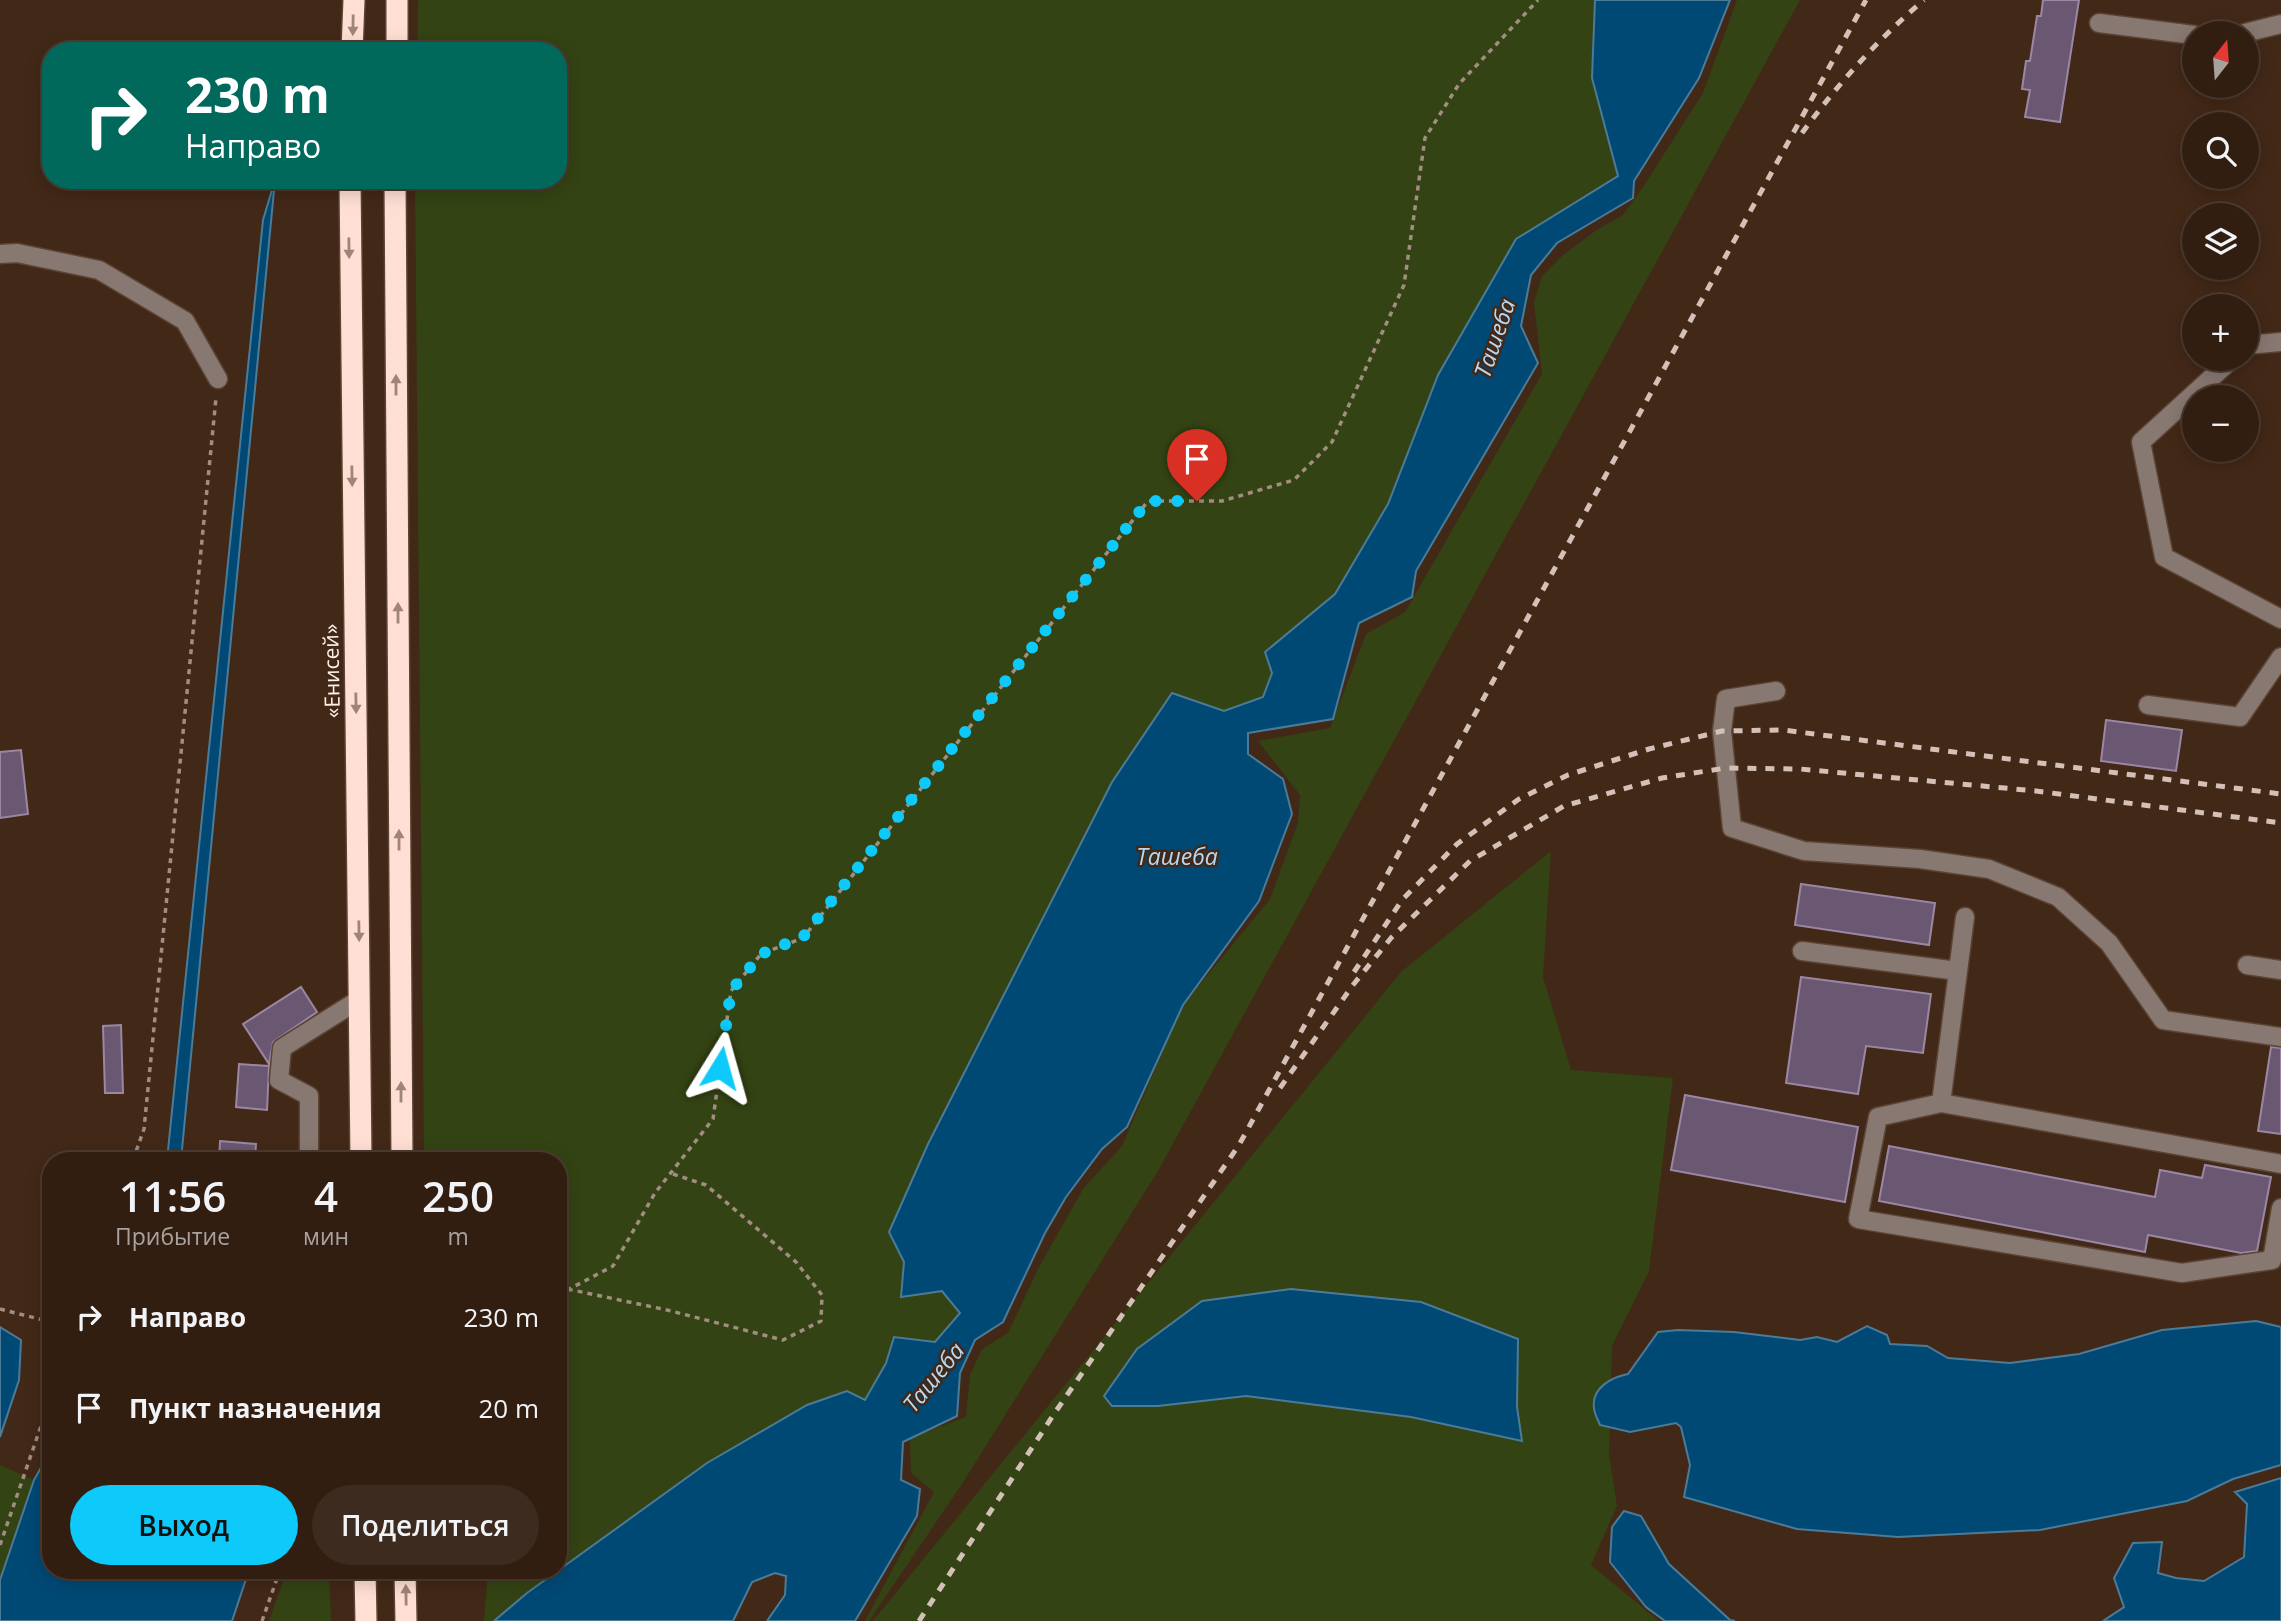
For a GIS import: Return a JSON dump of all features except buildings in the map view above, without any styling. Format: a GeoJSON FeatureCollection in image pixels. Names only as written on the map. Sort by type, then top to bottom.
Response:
{"type":"FeatureCollection","features":[{"type":"Feature","properties":{"kind":"highway"},"geometry":{"type":"LineString","coordinates":[[352,42],[354,0]]}},
{"type":"Feature","properties":{"kind":"highway"},"geometry":{"type":"LineString","coordinates":[[397,0],[397,42]]}},
{"type":"Feature","properties":{"kind":"highway","name":"«Енисей»"},"geometry":{"type":"LineString","coordinates":[[350,189],[361,1152]]}},
{"type":"Feature","properties":{"kind":"highway"},"geometry":{"type":"LineString","coordinates":[[395,189],[402,1152]]}},
{"type":"Feature","properties":{"kind":"highway"},"geometry":{"type":"LineString","coordinates":[[365,1579],[366,1621]]}},
{"type":"Feature","properties":{"kind":"highway"},"geometry":{"type":"LineString","coordinates":[[405,1579],[406,1621]]}},
{"type":"Feature","properties":{"kind":"lane"},"geometry":{"type":"LineString","coordinates":[[2099,23],[2182,33]]}},
{"type":"Feature","properties":{"kind":"lane"},"geometry":{"type":"LineString","coordinates":[[2259,30],[2281,24]]}},
{"type":"Feature","properties":{"kind":"lane"},"geometry":{"type":"LineString","coordinates":[[0,254],[17,253],[99,270],[185,321],[218,379]]}},
{"type":"Feature","properties":{"kind":"lane"},"geometry":{"type":"LineString","coordinates":[[2259,344],[2281,342]]}},
{"type":"Feature","properties":{"kind":"lane"},"geometry":{"type":"LineString","coordinates":[[2219,371],[2141,442],[2164,557],[2281,619]]}},
{"type":"Feature","properties":{"kind":"lane"},"geometry":{"type":"LineString","coordinates":[[2148,705],[2240,717],[2281,657]]}},
{"type":"Feature","properties":{"kind":"lane"},"geometry":{"type":"LineString","coordinates":[[1776,691],[1726,699],[1722,731],[1732,828],[1804,851],[1920,859],[1989,869],[2058,897],[2109,943],[2163,1020],[2281,1037]]}},
{"type":"Feature","properties":{"kind":"lane"},"geometry":{"type":"LineString","coordinates":[[1941,1103],[1965,917]]}},
{"type":"Feature","properties":{"kind":"lane"},"geometry":{"type":"LineString","coordinates":[[1802,951],[1958,971]]}},
{"type":"Feature","properties":{"kind":"lane"},"geometry":{"type":"LineString","coordinates":[[2247,965],[2281,970]]}},
{"type":"Feature","properties":{"kind":"lane"},"geometry":{"type":"LineString","coordinates":[[309,1152],[309,1096],[279,1080],[282,1048],[360,999]]}},
{"type":"Feature","properties":{"kind":"lane"},"geometry":{"type":"LineString","coordinates":[[2281,1164],[1941,1103],[1878,1117],[1858,1219],[2182,1273],[2272,1260],[2281,1208]]}},
{"type":"Feature","properties":{"kind":"path"},"geometry":{"type":"LineString","coordinates":[[567,1290],[613,1266],[654,1193],[713,1119],[731,991],[761,954],[803,937],[1148,501],[1222,500],[1294,480],[1332,442],[1405,285],[1424,138],[1459,83],[1538,0]]}},
{"type":"Feature","properties":{"kind":"path"},"geometry":{"type":"LineString","coordinates":[[136,1152],[144,1129],[218,379]]}},
{"type":"Feature","properties":{"kind":"path"},"geometry":{"type":"LineString","coordinates":[[567,1288],[667,1310],[783,1340],[821,1321],[821,1294],[796,1262],[706,1185],[670,1173]]}},
{"type":"Feature","properties":{"kind":"path"},"geometry":{"type":"LineString","coordinates":[[0,1309],[42,1320]]}},
{"type":"Feature","properties":{"kind":"path"},"geometry":{"type":"LineString","coordinates":[[0,1545],[42,1423]]}},
{"type":"Feature","properties":{"kind":"path"},"geometry":{"type":"LineString","coordinates":[[262,1621],[277,1579]]}},
{"type":"Feature","properties":{"kind":"green space"},"geometry":{"type":"Polygon","coordinates":[[[418,0],[1595,0],[1592,78],[1619,176],[1516,239],[1438,375],[1388,504],[1335,594],[1265,652],[1272,673],[1263,697],[1224,711],[1172,693],[889,1232],[904,1262],[902,1297],[942,1291],[961,1313],[935,1342],[894,1337],[886,1363],[865,1400],[807,1405],[707,1463],[567,1564],[567,1152],[424,1152],[415,189],[567,189],[567,42],[417,42],[418,0]]]}},
{"type":"Feature","properties":{"kind":"green space"},"geometry":{"type":"Polygon","coordinates":[[[1737,0],[1800,0],[1158,1171],[962,1484],[869,1621],[865,1621],[934,1492],[911,1473],[910,1438],[966,1417],[970,1375],[982,1349],[1008,1333],[1038,1269],[1083,1189],[1122,1146],[1183,1005],[1270,899],[1298,823],[1300,795],[1258,741],[1330,728],[1366,634],[1405,612],[1542,374],[1534,302],[1542,276],[1563,255],[1598,229],[1622,216],[1643,187],[1703,93],[1737,0]]]}},
{"type":"Feature","properties":{"kind":"green space"},"geometry":{"type":"Polygon","coordinates":[[[1551,851],[1543,977],[1571,1070],[1673,1078],[1649,1271],[1612,1346],[1609,1455],[1617,1506],[1591,1565],[1659,1621],[873,1621],[1402,971],[1551,851]]]}},
{"type":"Feature","properties":{"kind":"green space"},"geometry":{"type":"Polygon","coordinates":[[[0,1465],[34,1480],[0,1580],[0,1465]]]}},
{"type":"Feature","properties":{"kind":"green space"},"geometry":{"type":"Polygon","coordinates":[[[284,1579],[329,1579],[331,1621],[269,1621],[284,1579]]]}},
{"type":"Feature","properties":{"kind":"green space"},"geometry":{"type":"Polygon","coordinates":[[[487,1579],[546,1579],[494,1621],[484,1621],[487,1579]]]}},
{"type":"Feature","properties":{"kind":"water","name":"Ташеба"},"geometry":{"type":"Polygon","coordinates":[[[1595,0],[1730,0],[1699,78],[1634,181],[1633,198],[1557,243],[1531,275],[1521,326],[1538,363],[1416,571],[1412,597],[1359,623],[1333,719],[1248,733],[1248,754],[1283,779],[1292,814],[1259,901],[1183,1005],[1127,1127],[1102,1149],[1066,1197],[1045,1233],[1003,1322],[975,1340],[960,1373],[957,1416],[903,1442],[901,1480],[920,1489],[917,1516],[855,1621],[767,1621],[785,1595],[786,1576],[775,1573],[752,1582],[733,1621],[494,1621],[546,1579],[567,1579],[567,1564],[707,1463],[807,1405],[847,1391],[865,1400],[886,1363],[894,1337],[935,1342],[960,1313],[942,1291],[901,1297],[904,1262],[889,1232],[928,1144],[1112,782],[1172,693],[1224,711],[1263,697],[1272,673],[1265,652],[1335,594],[1388,504],[1438,375],[1516,239],[1618,176],[1592,78],[1595,0]]]}},
{"type":"Feature","properties":{"kind":"water"},"geometry":{"type":"Polygon","coordinates":[[[274,189],[182,1152],[168,1152],[263,220],[274,189]]]}},
{"type":"Feature","properties":{"kind":"water"},"geometry":{"type":"Polygon","coordinates":[[[1291,1289],[1421,1302],[1518,1339],[1517,1407],[1522,1441],[1411,1417],[1246,1396],[1158,1406],[1112,1406],[1104,1396],[1137,1349],[1202,1301],[1291,1289]]]}},
{"type":"Feature","properties":{"kind":"water"},"geometry":{"type":"Polygon","coordinates":[[[2256,1321],[2281,1327],[2281,1465],[2233,1479],[2187,1501],[2040,1530],[1898,1537],[1797,1529],[1684,1497],[1690,1465],[1681,1427],[1676,1423],[1630,1432],[1600,1425],[1594,1410],[1599,1389],[1609,1381],[1628,1374],[1658,1332],[1734,1332],[1800,1340],[1817,1337],[1837,1342],[1867,1326],[1887,1335],[1890,1344],[1927,1346],[1948,1358],[2010,1363],[2079,1354],[2162,1330],[2256,1321]]]}},
{"type":"Feature","properties":{"kind":"water"},"geometry":{"type":"Polygon","coordinates":[[[0,1327],[21,1340],[19,1380],[0,1437],[0,1327]]]}},
{"type":"Feature","properties":{"kind":"water"},"geometry":{"type":"Polygon","coordinates":[[[42,1466],[42,1579],[246,1579],[232,1621],[0,1621],[0,1580],[34,1480],[42,1466]]]}},
{"type":"Feature","properties":{"kind":"water"},"geometry":{"type":"Polygon","coordinates":[[[2281,1478],[2281,1621],[2103,1621],[2124,1607],[2114,1578],[2133,1543],[2162,1542],[2158,1573],[2204,1581],[2244,1557],[2247,1504],[2235,1492],[2281,1478]]]}},
{"type":"Feature","properties":{"kind":"water"},"geometry":{"type":"Polygon","coordinates":[[[1624,1511],[1641,1516],[1669,1564],[1730,1620],[1735,1621],[1665,1621],[1646,1607],[1610,1562],[1612,1527],[1624,1511]]]}},
{"type":"Feature","properties":{"kind":"railway"},"geometry":{"type":"LineString","coordinates":[[919,1621],[1054,1414],[1239,1145],[1866,0]]}},
{"type":"Feature","properties":{"kind":"railway"},"geometry":{"type":"LineString","coordinates":[[1802,133],[1859,63],[1924,0]]}},
{"type":"Feature","properties":{"kind":"railway"},"geometry":{"type":"LineString","coordinates":[[1354,972],[1402,900],[1457,844],[1519,799],[1568,775],[1649,749],[1722,731],[1783,730],[2281,794]]}},
{"type":"Feature","properties":{"kind":"railway"},"geometry":{"type":"LineString","coordinates":[[1280,1088],[1353,985],[1391,938],[1470,861],[1564,806],[1662,778],[1726,768],[1800,769],[2036,791],[2281,823]]}},
{"type":"Feature","properties":{"kind":"route"},"geometry":{"type":"LineString","coordinates":[[720,1068],[731,991],[761,954],[803,937],[1148,501],[1197,501]]}}]}
